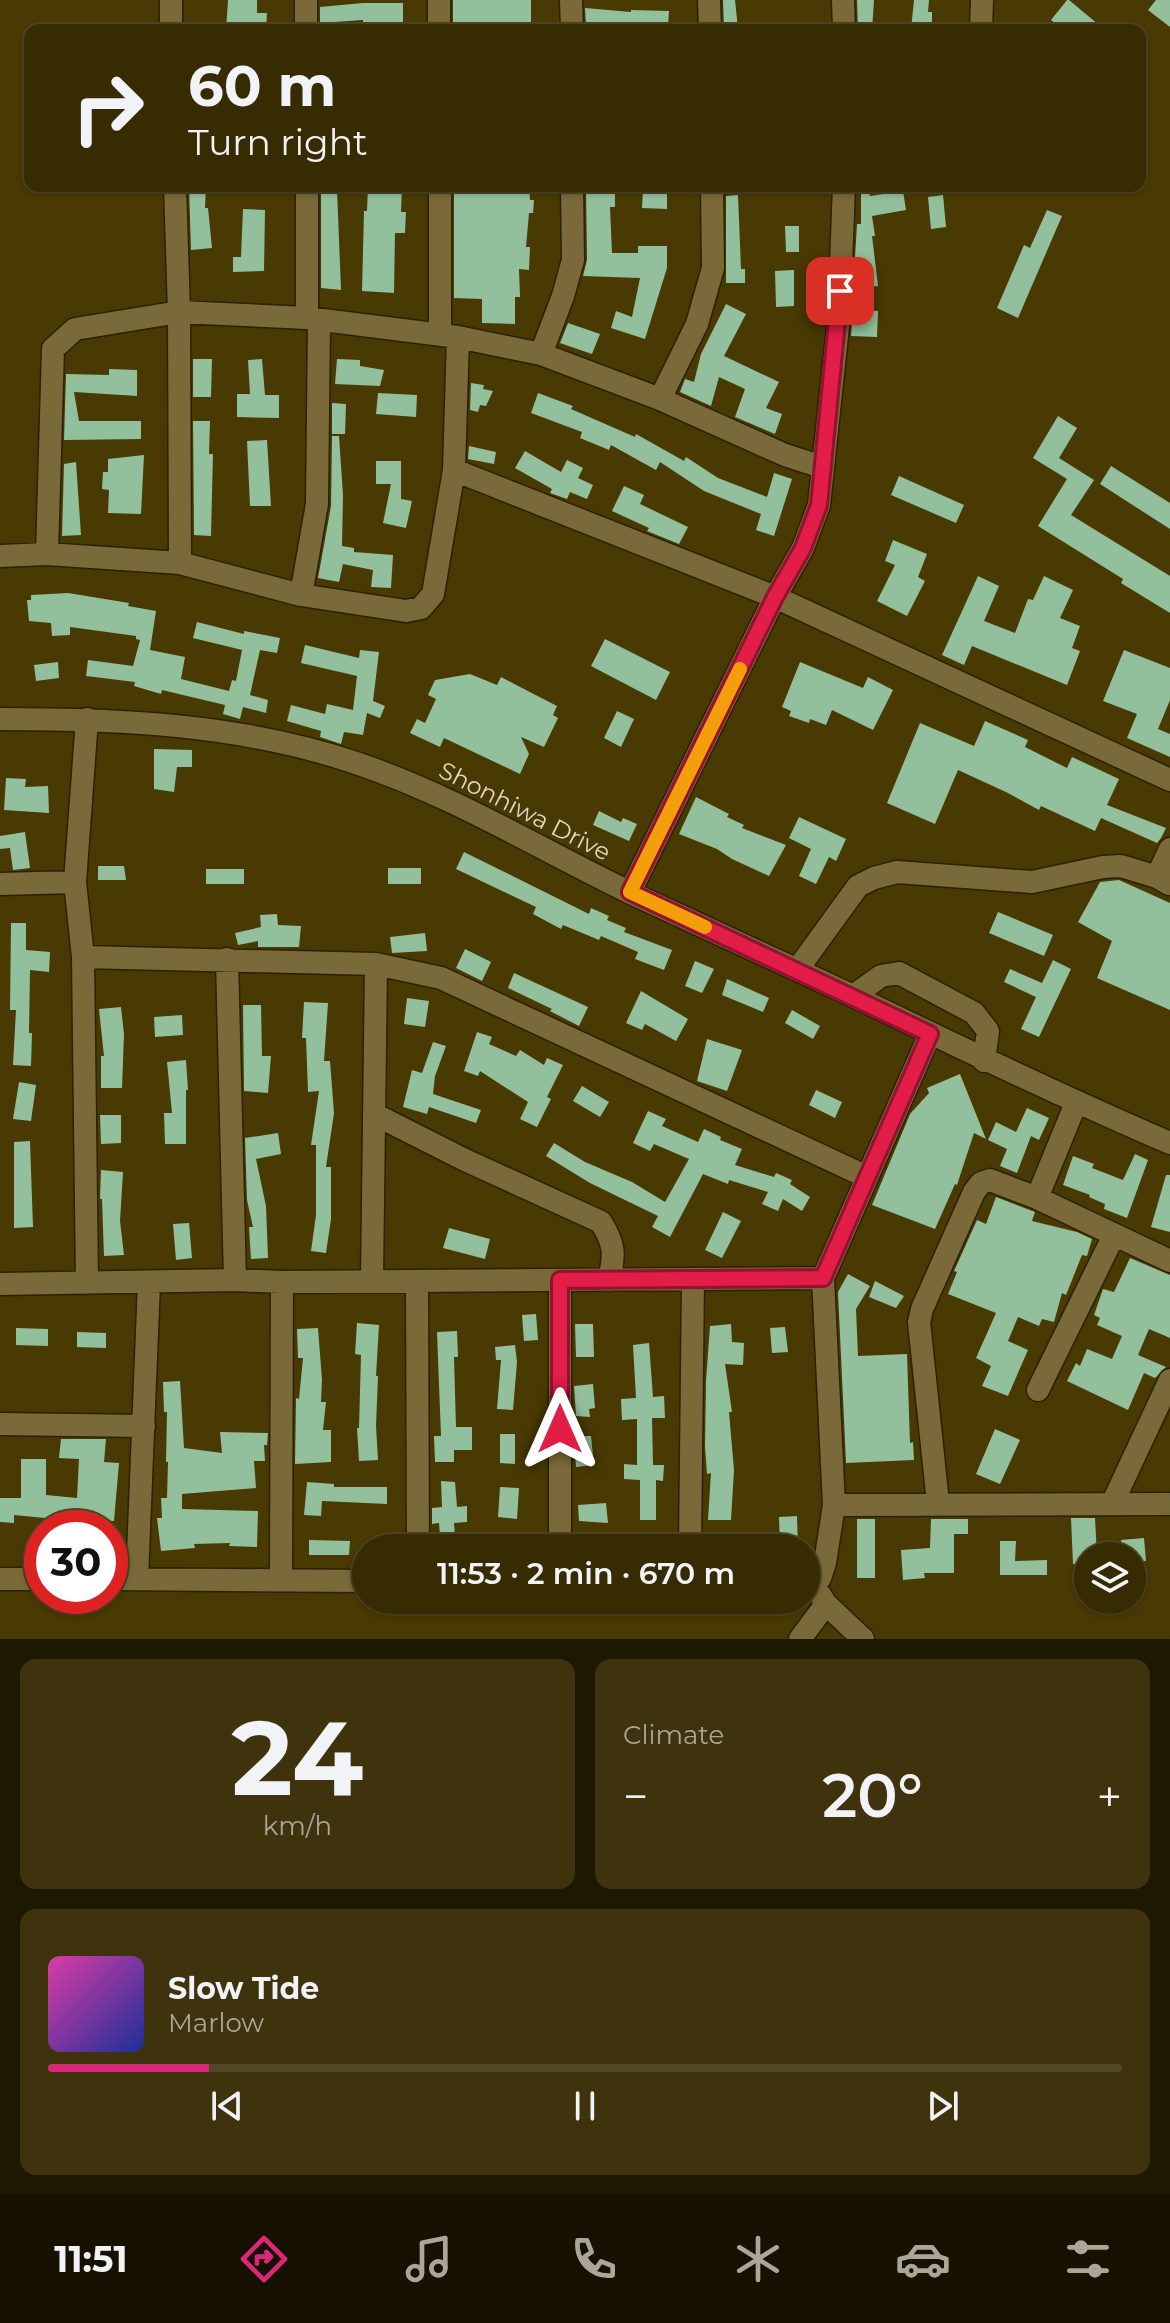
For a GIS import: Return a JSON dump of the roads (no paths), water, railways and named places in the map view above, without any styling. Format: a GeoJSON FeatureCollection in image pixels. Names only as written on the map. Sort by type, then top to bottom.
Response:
{"type":"FeatureCollection","features":[{"type":"Feature","properties":{"kind":"street"},"geometry":{"type":"LineString","coordinates":[[171,0],[171,24]]}},
{"type":"Feature","properties":{"kind":"street"},"geometry":{"type":"LineString","coordinates":[[306,0],[306,24]]}},
{"type":"Feature","properties":{"kind":"street"},"geometry":{"type":"LineString","coordinates":[[439,0],[439,24]]}},
{"type":"Feature","properties":{"kind":"street"},"geometry":{"type":"LineString","coordinates":[[571,0],[572,24]]}},
{"type":"Feature","properties":{"kind":"street"},"geometry":{"type":"LineString","coordinates":[[709,0],[710,24]]}},
{"type":"Feature","properties":{"kind":"street"},"geometry":{"type":"LineString","coordinates":[[843,0],[844,24]]}},
{"type":"Feature","properties":{"kind":"street"},"geometry":{"type":"LineString","coordinates":[[981,24],[982,0]]}},
{"type":"Feature","properties":{"kind":"street"},"geometry":{"type":"LineString","coordinates":[[175,192],[180,563]]}},
{"type":"Feature","properties":{"kind":"street"},"geometry":{"type":"LineString","coordinates":[[301,595],[317,504],[307,192]]}},
{"type":"Feature","properties":{"kind":"street"},"geometry":{"type":"LineString","coordinates":[[0,556],[47,554],[180,563],[301,595],[406,611],[421,608],[433,594],[454,470],[440,192]]}},
{"type":"Feature","properties":{"kind":"street"},"geometry":{"type":"LineString","coordinates":[[541,354],[573,260],[572,192]]}},
{"type":"Feature","properties":{"kind":"street"},"geometry":{"type":"LineString","coordinates":[[660,399],[697,324],[713,268],[712,192]]}},
{"type":"Feature","properties":{"kind":"street"},"geometry":{"type":"LineString","coordinates":[[630,892],[775,597],[803,548],[819,505],[839,317],[844,192]]}},
{"type":"Feature","properties":{"kind":"street"},"geometry":{"type":"LineString","coordinates":[[47,554],[53,349],[75,329],[179,312],[313,319],[449,336],[541,354],[660,399],[785,455],[822,467]]}},
{"type":"Feature","properties":{"kind":"street"},"geometry":{"type":"LineString","coordinates":[[454,470],[775,597],[1170,780]]}},
{"type":"Feature","properties":{"kind":"street","name":"Shonhiwa Drive"},"geometry":{"type":"LineString","coordinates":[[0,719],[87,719],[201,727],[288,744],[355,762],[418,786],[630,892],[984,1061],[1170,1142]]}},
{"type":"Feature","properties":{"kind":"street"},"geometry":{"type":"LineString","coordinates":[[87,719],[75,882],[83,957],[87,1283]]}},
{"type":"Feature","properties":{"kind":"street"},"geometry":{"type":"LineString","coordinates":[[797,970],[858,886],[874,878],[897,872],[1032,882],[1121,866],[1164,881],[1170,849]]}},
{"type":"Feature","properties":{"kind":"street"},"geometry":{"type":"LineString","coordinates":[[0,884],[75,882]]}},
{"type":"Feature","properties":{"kind":"street"},"geometry":{"type":"LineString","coordinates":[[83,957],[376,964],[441,978],[867,1177]]}},
{"type":"Feature","properties":{"kind":"street"},"geometry":{"type":"LineString","coordinates":[[227,959],[235,1280]]}},
{"type":"Feature","properties":{"kind":"street"},"geometry":{"type":"LineString","coordinates":[[372,1280],[376,964]]}},
{"type":"Feature","properties":{"kind":"street"},"geometry":{"type":"LineString","coordinates":[[853,996],[881,976],[899,973],[974,1013],[988,1031],[984,1061]]}},
{"type":"Feature","properties":{"kind":"street"},"geometry":{"type":"LineString","coordinates":[[820,1578],[834,1505],[823,1278],[930,1034]]}},
{"type":"Feature","properties":{"kind":"street"},"geometry":{"type":"LineString","coordinates":[[1037,1198],[1076,1103]]}},
{"type":"Feature","properties":{"kind":"street"},"geometry":{"type":"LineString","coordinates":[[374,1114],[465,1160],[601,1222],[612,1240],[614,1258],[609,1280]]}},
{"type":"Feature","properties":{"kind":"street"},"geometry":{"type":"LineString","coordinates":[[938,1503],[919,1322],[974,1192],[981,1183],[990,1180],[1037,1198],[1170,1261]]}},
{"type":"Feature","properties":{"kind":"street"},"geometry":{"type":"LineString","coordinates":[[1038,1390],[1114,1235]]}},
{"type":"Feature","properties":{"kind":"street"},"geometry":{"type":"LineString","coordinates":[[0,1284],[823,1278]]}},
{"type":"Feature","properties":{"kind":"street"},"geometry":{"type":"LineString","coordinates":[[690,1534],[693,1279]]}},
{"type":"Feature","properties":{"kind":"street"},"geometry":{"type":"LineString","coordinates":[[560,1280],[560,1534]]}},
{"type":"Feature","properties":{"kind":"street"},"geometry":{"type":"LineString","coordinates":[[417,1281],[418,1534]]}},
{"type":"Feature","properties":{"kind":"street"},"geometry":{"type":"LineString","coordinates":[[281,1580],[282,1282]]}},
{"type":"Feature","properties":{"kind":"street"},"geometry":{"type":"LineString","coordinates":[[137,1579],[149,1283]]}},
{"type":"Feature","properties":{"kind":"street"},"geometry":{"type":"LineString","coordinates":[[1112,1504],[1170,1380]]}},
{"type":"Feature","properties":{"kind":"street"},"geometry":{"type":"LineString","coordinates":[[0,1424],[144,1426]]}},
{"type":"Feature","properties":{"kind":"street"},"geometry":{"type":"LineString","coordinates":[[834,1505],[1170,1504]]}},
{"type":"Feature","properties":{"kind":"street"},"geometry":{"type":"LineString","coordinates":[[0,1579],[24,1579]]}},
{"type":"Feature","properties":{"kind":"street"},"geometry":{"type":"LineString","coordinates":[[128,1579],[352,1581]]}},
{"type":"Feature","properties":{"kind":"street"},"geometry":{"type":"LineString","coordinates":[[820,1597],[863,1639]]}},
{"type":"Feature","properties":{"kind":"street"},"geometry":{"type":"LineString","coordinates":[[800,1639],[808,1614]]}}]}
